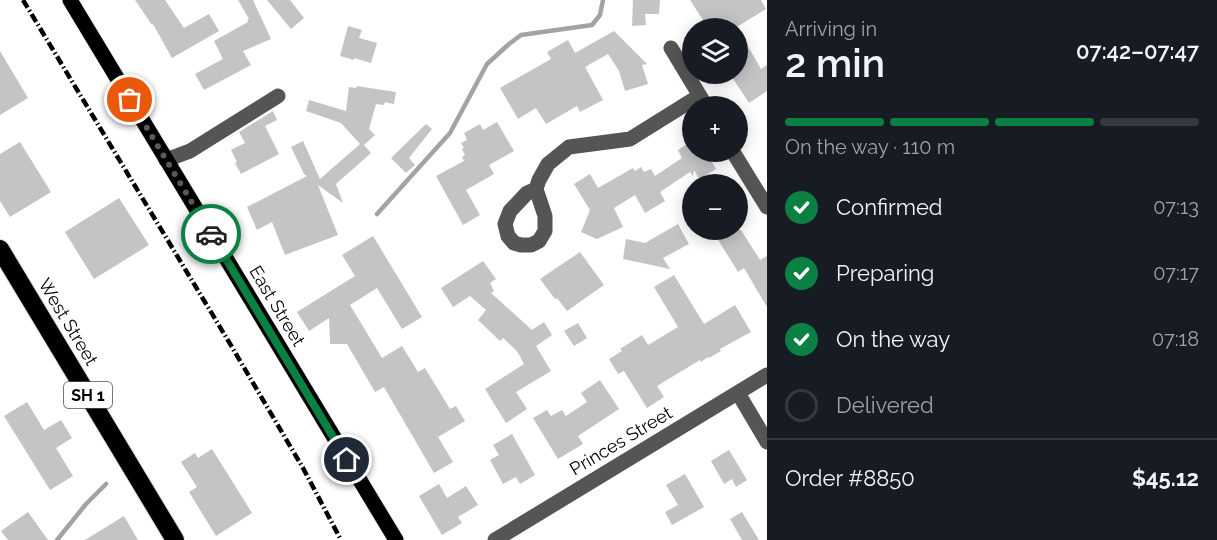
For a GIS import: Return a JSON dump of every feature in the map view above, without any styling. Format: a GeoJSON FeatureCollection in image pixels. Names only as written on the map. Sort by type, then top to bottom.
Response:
{"type":"FeatureCollection","features":[{"type":"Feature","properties":{"kind":"highway","name":"West Street"},"geometry":{"type":"LineString","coordinates":[[0,249],[175,540]]}},
{"type":"Feature","properties":{"kind":"main road","name":"East Street"},"geometry":{"type":"LineString","coordinates":[[70,0],[396,540]]}},
{"type":"Feature","properties":{"kind":"street"},"geometry":{"type":"LineString","coordinates":[[671,48],[700,96]]}},
{"type":"Feature","properties":{"kind":"street"},"geometry":{"type":"LineString","coordinates":[[166,160],[190,151],[278,96]]}},
{"type":"Feature","properties":{"kind":"street"},"geometry":{"type":"LineString","coordinates":[[536,189],[548,164],[569,147],[630,139],[682,112]]}},
{"type":"Feature","properties":{"kind":"street"},"geometry":{"type":"LineString","coordinates":[[739,162],[767,207]]}},
{"type":"Feature","properties":{"kind":"street","name":"Princes Street"},"geometry":{"type":"LineString","coordinates":[[495,540],[767,375]]}},
{"type":"Feature","properties":{"kind":"street"},"geometry":{"type":"LineString","coordinates":[[738,393],[767,442]]}},
{"type":"Feature","properties":{"kind":"building"},"geometry":{"type":"Polygon","coordinates":[[[135,0],[165,0],[184,28],[209,14],[219,31],[172,58],[153,24],[135,0]]]}},
{"type":"Feature","properties":{"kind":"building"},"geometry":{"type":"Polygon","coordinates":[[[238,0],[253,0],[271,39],[243,51],[251,65],[204,90],[195,74],[223,59],[214,41],[248,22],[249,19],[238,0]]]}},
{"type":"Feature","properties":{"kind":"building"},"geometry":{"type":"Polygon","coordinates":[[[267,0],[290,0],[304,18],[291,29],[267,0]]]}},
{"type":"Feature","properties":{"kind":"building"},"geometry":{"type":"Polygon","coordinates":[[[633,0],[660,0],[659,14],[645,14],[646,25],[632,26],[633,0]]]}},
{"type":"Feature","properties":{"kind":"building"},"geometry":{"type":"Polygon","coordinates":[[[690,0],[761,0],[766,9],[748,20],[748,18],[702,18],[690,0]]]}},
{"type":"Feature","properties":{"kind":"building"},"geometry":{"type":"Polygon","coordinates":[[[348,26],[362,30],[359,38],[377,43],[371,63],[340,56],[348,26]]]}},
{"type":"Feature","properties":{"kind":"building"},"geometry":{"type":"Polygon","coordinates":[[[614,31],[647,64],[642,65],[648,84],[625,91],[619,71],[608,54],[585,67],[603,100],[580,112],[577,106],[546,124],[536,108],[518,119],[500,88],[551,59],[547,52],[568,40],[575,53],[614,31]]]}},
{"type":"Feature","properties":{"kind":"building"},"geometry":{"type":"Polygon","coordinates":[[[748,46],[761,69],[767,65],[767,91],[749,103],[748,96],[744,96],[737,84],[748,84],[748,46]]]}},
{"type":"Feature","properties":{"kind":"building"},"geometry":{"type":"Polygon","coordinates":[[[0,51],[28,98],[0,115],[0,51]]]}},
{"type":"Feature","properties":{"kind":"building"},"geometry":{"type":"Polygon","coordinates":[[[357,86],[396,92],[394,104],[385,102],[384,105],[376,104],[369,129],[375,135],[364,145],[371,153],[336,184],[343,203],[318,185],[338,235],[285,255],[272,222],[257,230],[247,207],[307,176],[291,147],[303,141],[320,179],[360,144],[341,123],[306,111],[309,100],[346,111],[349,87],[356,88],[357,86]]]}},
{"type":"Feature","properties":{"kind":"building"},"geometry":{"type":"Polygon","coordinates":[[[273,111],[277,120],[265,126],[279,154],[241,174],[231,150],[245,143],[239,132],[273,111]]]}},
{"type":"Feature","properties":{"kind":"building"},"geometry":{"type":"Polygon","coordinates":[[[497,122],[514,151],[489,165],[494,174],[466,190],[480,215],[463,225],[436,176],[464,161],[462,157],[465,155],[462,149],[464,148],[461,143],[467,140],[464,133],[480,124],[483,130],[497,122]]]}},
{"type":"Feature","properties":{"kind":"building"},"geometry":{"type":"Polygon","coordinates":[[[426,124],[432,129],[409,158],[415,165],[406,173],[391,158],[426,124]]]}},
{"type":"Feature","properties":{"kind":"building"},"geometry":{"type":"Polygon","coordinates":[[[20,142],[51,192],[10,217],[0,201],[0,154],[20,142]]]}},
{"type":"Feature","properties":{"kind":"building"},"geometry":{"type":"Polygon","coordinates":[[[682,158],[682,162],[712,162],[716,169],[708,174],[696,174],[694,170],[693,174],[690,172],[682,174],[682,177],[660,192],[665,201],[645,213],[635,195],[614,208],[623,227],[597,239],[581,232],[590,210],[574,184],[590,174],[598,188],[633,168],[635,171],[641,167],[644,172],[651,169],[655,176],[682,158]]]}},
{"type":"Feature","properties":{"kind":"building"},"geometry":{"type":"Polygon","coordinates":[[[119,198],[149,245],[94,279],[65,232],[119,198]]]}},
{"type":"Feature","properties":{"kind":"building"},"geometry":{"type":"Polygon","coordinates":[[[678,224],[682,231],[682,240],[687,240],[689,244],[663,258],[670,269],[623,259],[626,239],[645,243],[678,224]]]}},
{"type":"Feature","properties":{"kind":"building"},"geometry":{"type":"Polygon","coordinates":[[[373,236],[422,317],[402,329],[377,288],[350,305],[382,358],[402,346],[418,372],[425,368],[450,409],[456,406],[465,421],[438,437],[453,462],[434,473],[384,387],[375,392],[347,344],[330,344],[329,318],[309,331],[297,312],[355,276],[342,255],[373,236]]]}},
{"type":"Feature","properties":{"kind":"building"},"geometry":{"type":"Polygon","coordinates":[[[718,240],[747,240],[760,260],[767,256],[767,307],[744,268],[738,272],[718,240]]]}},
{"type":"Feature","properties":{"kind":"building"},"geometry":{"type":"Polygon","coordinates":[[[580,252],[604,285],[567,311],[540,279],[580,252]]]}},
{"type":"Feature","properties":{"kind":"building"},"geometry":{"type":"Polygon","coordinates":[[[483,261],[496,279],[490,283],[494,291],[491,293],[532,330],[544,322],[552,335],[536,346],[551,371],[516,392],[527,409],[506,423],[485,389],[524,364],[517,351],[503,338],[500,341],[478,320],[486,310],[470,296],[453,307],[441,288],[483,261]]]}},
{"type":"Feature","properties":{"kind":"building"},"geometry":{"type":"Polygon","coordinates":[[[674,275],[704,324],[735,305],[751,332],[657,386],[664,397],[647,408],[624,371],[618,374],[609,359],[642,335],[648,345],[678,327],[654,287],[674,275]]]}},
{"type":"Feature","properties":{"kind":"building"},"geometry":{"type":"Polygon","coordinates":[[[578,323],[587,338],[574,346],[564,331],[578,323]]]}},
{"type":"Feature","properties":{"kind":"building"},"geometry":{"type":"Polygon","coordinates":[[[600,380],[619,409],[578,436],[583,444],[558,459],[533,418],[547,410],[551,416],[562,410],[566,416],[587,402],[581,393],[600,380]]]}},
{"type":"Feature","properties":{"kind":"building"},"geometry":{"type":"Polygon","coordinates":[[[27,402],[44,430],[61,420],[72,438],[56,448],[73,476],[50,490],[4,416],[27,402]]]}},
{"type":"Feature","properties":{"kind":"building"},"geometry":{"type":"Polygon","coordinates":[[[512,434],[535,475],[520,484],[516,477],[503,484],[490,460],[499,455],[493,445],[512,434]]]}},
{"type":"Feature","properties":{"kind":"building"},"geometry":{"type":"Polygon","coordinates":[[[212,449],[252,513],[216,536],[189,492],[197,487],[181,462],[195,453],[198,458],[212,449]]]}},
{"type":"Feature","properties":{"kind":"building"},"geometry":{"type":"Polygon","coordinates":[[[729,450],[747,480],[736,487],[732,479],[724,484],[711,461],[729,450]]]}},
{"type":"Feature","properties":{"kind":"building"},"geometry":{"type":"Polygon","coordinates":[[[685,474],[704,507],[672,525],[665,512],[678,505],[666,485],[685,474]]]}},
{"type":"Feature","properties":{"kind":"building"},"geometry":{"type":"Polygon","coordinates":[[[439,484],[447,498],[466,486],[478,505],[458,517],[462,523],[442,535],[419,496],[439,484]]]}},
{"type":"Feature","properties":{"kind":"building"},"geometry":{"type":"Polygon","coordinates":[[[28,512],[48,540],[8,540],[1,531],[28,512]]]}},
{"type":"Feature","properties":{"kind":"building"},"geometry":{"type":"Polygon","coordinates":[[[742,512],[759,540],[742,540],[730,519],[742,512]]]}},
{"type":"Feature","properties":{"kind":"building"},"geometry":{"type":"Polygon","coordinates":[[[124,516],[138,540],[85,540],[124,516]]]}},
{"type":"Feature","properties":{"kind":"waterway"},"geometry":{"type":"LineString","coordinates":[[377,214],[450,133],[487,64],[521,35],[592,25],[600,15],[603,0]]}},
{"type":"Feature","properties":{"kind":"waterway"},"geometry":{"type":"LineString","coordinates":[[57,540],[86,504],[106,484]]}},
{"type":"Feature","properties":{"kind":"railway"},"geometry":{"type":"LineString","coordinates":[[23,0],[226,337],[303,468],[341,540]]}},
{"type":"Feature","properties":{"kind":"way so far"},"geometry":{"type":"LineString","coordinates":[[130,100],[211,234]]}},
{"type":"Feature","properties":{"kind":"route"},"geometry":{"type":"LineString","coordinates":[[211,234],[347,460]]}}]}
